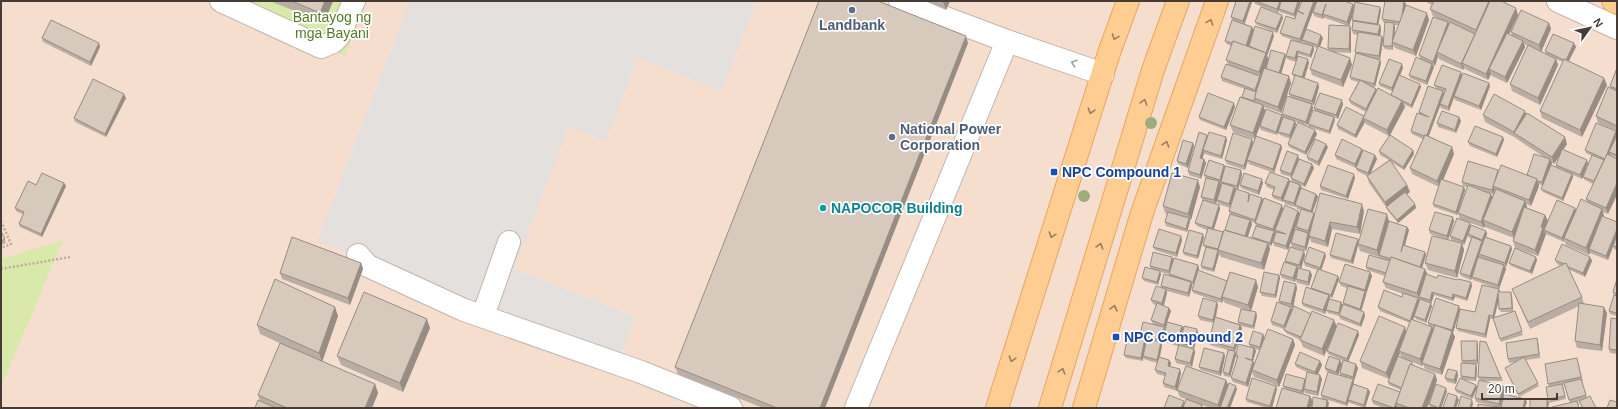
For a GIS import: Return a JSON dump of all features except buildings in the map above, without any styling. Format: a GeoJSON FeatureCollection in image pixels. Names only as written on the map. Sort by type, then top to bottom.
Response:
{"type":"FeatureCollection","features":[{"type":"Feature","properties":{"kind":"main road"},"geometry":{"type":"LineString","coordinates":[[997,408],[1103,74],[1128,1]]}},
{"type":"Feature","properties":{"kind":"main road"},"geometry":{"type":"LineString","coordinates":[[1050,408],[1153,70],[1178,1]]}},
{"type":"Feature","properties":{"kind":"main road"},"geometry":{"type":"LineString","coordinates":[[1084,408],[1142,213],[1217,1]]}},
{"type":"Feature","properties":{"kind":"main road"},"geometry":{"type":"LineString","coordinates":[[1612,1],[1617,3]]}},
{"type":"Feature","properties":{"kind":"street"},"geometry":{"type":"LineString","coordinates":[[221,1],[322,47],[333,42],[339,36],[354,1]]}},
{"type":"Feature","properties":{"kind":"street"},"geometry":{"type":"LineString","coordinates":[[900,1],[1103,74]]}},
{"type":"Feature","properties":{"kind":"street"},"geometry":{"type":"LineString","coordinates":[[1558,1],[1617,28]]}},
{"type":"Feature","properties":{"kind":"street"},"geometry":{"type":"LineString","coordinates":[[856,408],[1008,41]]}},
{"type":"Feature","properties":{"kind":"street"},"geometry":{"type":"LineString","coordinates":[[483,316],[509,242]]}},
{"type":"Feature","properties":{"kind":"street"},"geometry":{"type":"LineString","coordinates":[[358,255],[368,266],[464,310],[641,372],[732,408]]}},
{"type":"Feature","properties":{"kind":"path"},"geometry":{"type":"LineString","coordinates":[[1,221],[11,244],[1,248]]}},
{"type":"Feature","properties":{"kind":"path"},"geometry":{"type":"LineString","coordinates":[[1,269],[70,257]]}},
{"type":"Feature","properties":{"kind":"shaded area"},"geometry":{"type":"Polygon","coordinates":[[[1,1],[1617,1],[1617,408],[1,408],[1,1]]]}},
{"type":"Feature","properties":{"kind":"shaded area"},"geometry":{"type":"Polygon","coordinates":[[[410,1],[750,1],[756,3],[722,91],[638,58],[606,141],[569,127],[514,269],[635,317],[619,359],[317,241],[410,1]]]}},
{"type":"Feature","properties":{"kind":"green space","name":"Bantayog ng mga Bayani"},"geometry":{"type":"Polygon","coordinates":[[[226,1],[367,1],[345,56],[226,1]]]}},
{"type":"Feature","properties":{"kind":"green space"},"geometry":{"type":"Polygon","coordinates":[[[63,240],[1,387],[1,259],[63,240]]]}},
{"type":"Feature","properties":{"kind":"place","name":"Landbank"},"geometry":{"type":"Point","coordinates":[852,10]}},
{"type":"Feature","properties":{"kind":"place","name":"National Power Corporation"},"geometry":{"type":"Point","coordinates":[892,137]}},
{"type":"Feature","properties":{"kind":"place","name":"NPC Compound 1"},"geometry":{"type":"Point","coordinates":[1054,172]}},
{"type":"Feature","properties":{"kind":"place","name":"NAPOCOR Building"},"geometry":{"type":"Point","coordinates":[823,208]}},
{"type":"Feature","properties":{"kind":"place","name":"NPC Compound 2"},"geometry":{"type":"Point","coordinates":[1116,337]}}]}
